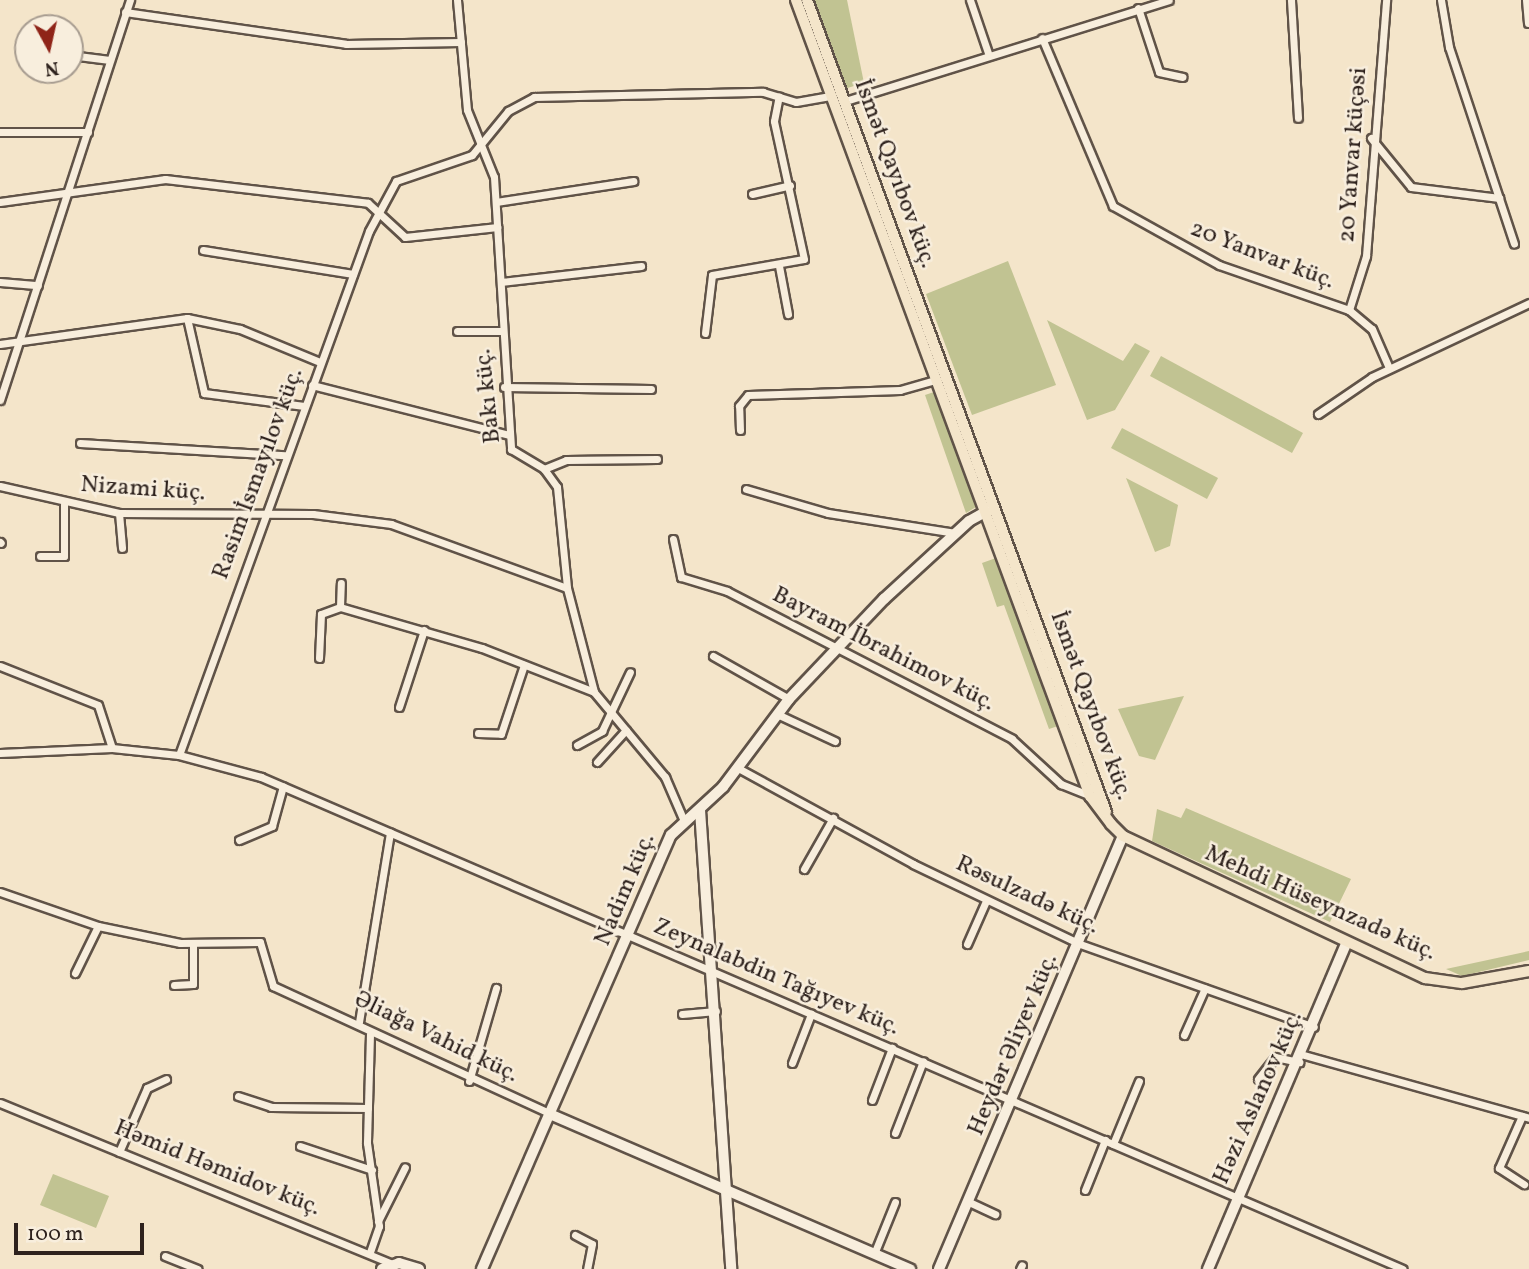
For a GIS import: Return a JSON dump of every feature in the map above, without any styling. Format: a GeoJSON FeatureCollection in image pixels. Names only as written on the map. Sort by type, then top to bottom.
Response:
{"type":"FeatureCollection","features":[{"type":"Feature","properties":{"kind":"main road","name":"İsmət Qayıbov küç."},"geometry":{"type":"LineString","coordinates":[[796,0],[936,380],[990,510],[1108,818]]}},
{"type":"Feature","properties":{"kind":"main road","name":"İsmət Qayıbov küç."},"geometry":{"type":"LineString","coordinates":[[807,0],[1090,796],[1108,818]]}},
{"type":"Feature","properties":{"kind":"main road","name":"Nadim küç."},"geometry":{"type":"LineString","coordinates":[[482,1269],[552,1115],[671,835],[684,821],[701,810],[738,768],[789,699],[836,649],[955,533],[990,510]]}},
{"type":"Feature","properties":{"kind":"main road"},"geometry":{"type":"LineString","coordinates":[[701,810],[715,974],[731,1269]]}},
{"type":"Feature","properties":{"kind":"main road","name":"Mehdi Hüseynzadə küç."},"geometry":{"type":"LineString","coordinates":[[1108,818],[1123,836],[1346,944],[1447,982],[1528,974]]}},
{"type":"Feature","properties":{"kind":"main road","name":"Heydər Əliyev küç."},"geometry":{"type":"LineString","coordinates":[[939,1269],[1014,1100],[1123,836]]}},
{"type":"Feature","properties":{"kind":"main road","name":"Həzi Aslanov küç."},"geometry":{"type":"LineString","coordinates":[[1208,1269],[1302,1058],[1346,944]]}},
{"type":"Feature","properties":{"kind":"main road","name":"Əliağa Vahid küç."},"geometry":{"type":"LineString","coordinates":[[552,1115],[910,1269]]}},
{"type":"Feature","properties":{"kind":"main road","name":"Həmid Həmidov küç."},"geometry":{"type":"LineString","coordinates":[[386,1266],[419,1269]]}},
{"type":"Feature","properties":{"kind":"street"},"geometry":{"type":"LineString","coordinates":[[0,400],[130,0]]}},
{"type":"Feature","properties":{"kind":"street","name":"Bakı küç."},"geometry":{"type":"LineString","coordinates":[[457,0],[467,110],[485,145],[496,202],[504,387],[509,435],[517,458],[544,469]]}},
{"type":"Feature","properties":{"kind":"street"},"geometry":{"type":"LineString","coordinates":[[970,0],[988,53]]}},
{"type":"Feature","properties":{"kind":"street"},"geometry":{"type":"LineString","coordinates":[[845,101],[988,53],[1169,0]]}},
{"type":"Feature","properties":{"kind":"street"},"geometry":{"type":"LineString","coordinates":[[1291,0],[1298,118]]}},
{"type":"Feature","properties":{"kind":"street","name":"20 Yanvar küçəsi"},"geometry":{"type":"LineString","coordinates":[[1349,310],[1366,256],[1371,138],[1386,0]]}},
{"type":"Feature","properties":{"kind":"street"},"geometry":{"type":"LineString","coordinates":[[1441,0],[1449,47],[1514,244]]}},
{"type":"Feature","properties":{"kind":"street"},"geometry":{"type":"LineString","coordinates":[[1526,0],[1528,23]]}},
{"type":"Feature","properties":{"kind":"street"},"geometry":{"type":"LineString","coordinates":[[1138,8],[1159,72],[1182,77]]}},
{"type":"Feature","properties":{"kind":"street"},"geometry":{"type":"LineString","coordinates":[[125,12],[346,44],[461,42]]}},
{"type":"Feature","properties":{"kind":"street","name":"20 Yanvar küç."},"geometry":{"type":"LineString","coordinates":[[1042,38],[1121,214],[1219,265],[1349,310],[1372,329],[1389,368]]}},
{"type":"Feature","properties":{"kind":"street"},"geometry":{"type":"LineString","coordinates":[[84,57],[110,60]]}},
{"type":"Feature","properties":{"kind":"street","name":"İsmət Qayıbov küç."},"geometry":{"type":"LineString","coordinates":[[379,207],[404,175],[456,162],[485,145],[508,111],[534,97],[689,91],[779,96],[796,102],[831,96]]}},
{"type":"Feature","properties":{"kind":"street"},"geometry":{"type":"LineString","coordinates":[[705,333],[712,275],[798,262],[805,252],[774,121],[779,96]]}},
{"type":"Feature","properties":{"kind":"street"},"geometry":{"type":"LineString","coordinates":[[0,132],[88,132]]}},
{"type":"Feature","properties":{"kind":"street"},"geometry":{"type":"LineString","coordinates":[[1371,138],[1411,187],[1499,198]]}},
{"type":"Feature","properties":{"kind":"street"},"geometry":{"type":"LineString","coordinates":[[0,202],[165,179],[379,207],[405,237],[497,228]]}},
{"type":"Feature","properties":{"kind":"street"},"geometry":{"type":"LineString","coordinates":[[496,202],[633,181]]}},
{"type":"Feature","properties":{"kind":"street"},"geometry":{"type":"LineString","coordinates":[[752,194],[790,185]]}},
{"type":"Feature","properties":{"kind":"street","name":"Rasim İsmayılov küç."},"geometry":{"type":"LineString","coordinates":[[179,755],[285,455],[379,207]]}},
{"type":"Feature","properties":{"kind":"street"},"geometry":{"type":"LineString","coordinates":[[203,250],[353,274]]}},
{"type":"Feature","properties":{"kind":"street"},"geometry":{"type":"LineString","coordinates":[[501,282],[641,266]]}},
{"type":"Feature","properties":{"kind":"street"},"geometry":{"type":"LineString","coordinates":[[779,266],[788,314]]}},
{"type":"Feature","properties":{"kind":"street"},"geometry":{"type":"LineString","coordinates":[[0,282],[38,285]]}},
{"type":"Feature","properties":{"kind":"street"},"geometry":{"type":"LineString","coordinates":[[1318,414],[1389,368],[1529,303]]}},
{"type":"Feature","properties":{"kind":"street"},"geometry":{"type":"LineString","coordinates":[[0,344],[16,344],[187,318],[240,329],[320,362]]}},
{"type":"Feature","properties":{"kind":"street"},"geometry":{"type":"LineString","coordinates":[[187,318],[204,393],[304,406]]}},
{"type":"Feature","properties":{"kind":"street"},"geometry":{"type":"LineString","coordinates":[[457,331],[502,331]]}},
{"type":"Feature","properties":{"kind":"street"},"geometry":{"type":"LineString","coordinates":[[740,430],[739,406],[748,395],[900,390],[936,380]]}},
{"type":"Feature","properties":{"kind":"street"},"geometry":{"type":"LineString","coordinates":[[312,385],[509,435]]}},
{"type":"Feature","properties":{"kind":"street"},"geometry":{"type":"LineString","coordinates":[[504,387],[651,389]]}},
{"type":"Feature","properties":{"kind":"street"},"geometry":{"type":"LineString","coordinates":[[80,443],[285,455]]}},
{"type":"Feature","properties":{"kind":"street"},"geometry":{"type":"LineString","coordinates":[[657,459],[566,460],[544,469],[557,486],[567,588],[594,692],[665,777],[684,821]]}},
{"type":"Feature","properties":{"kind":"street","name":"Nizami küç."},"geometry":{"type":"LineString","coordinates":[[0,486],[64,504],[119,513],[265,515],[391,524],[567,588]]}},
{"type":"Feature","properties":{"kind":"street"},"geometry":{"type":"LineString","coordinates":[[746,489],[828,513],[955,533]]}},
{"type":"Feature","properties":{"kind":"street"},"geometry":{"type":"LineString","coordinates":[[40,556],[64,556],[64,504]]}},
{"type":"Feature","properties":{"kind":"street"},"geometry":{"type":"LineString","coordinates":[[119,513],[122,548]]}},
{"type":"Feature","properties":{"kind":"street","name":"Bayram İbrahimov küç."},"geometry":{"type":"LineString","coordinates":[[674,539],[681,577],[727,591],[1012,739],[1061,784],[1090,796]]}},
{"type":"Feature","properties":{"kind":"street"},"geometry":{"type":"LineString","coordinates":[[340,607],[341,583]]}},
{"type":"Feature","properties":{"kind":"street"},"geometry":{"type":"LineString","coordinates":[[318,658],[320,614],[340,607],[424,630],[594,692]]}},
{"type":"Feature","properties":{"kind":"street"},"geometry":{"type":"LineString","coordinates":[[399,707],[424,630]]}},
{"type":"Feature","properties":{"kind":"street"},"geometry":{"type":"LineString","coordinates":[[713,656],[789,699]]}},
{"type":"Feature","properties":{"kind":"street"},"geometry":{"type":"LineString","coordinates":[[478,733],[501,734],[524,665]]}},
{"type":"Feature","properties":{"kind":"street"},"geometry":{"type":"LineString","coordinates":[[0,666],[98,705],[113,748]]}},
{"type":"Feature","properties":{"kind":"street"},"geometry":{"type":"LineString","coordinates":[[577,745],[602,731],[612,715],[630,672]]}},
{"type":"Feature","properties":{"kind":"street"},"geometry":{"type":"LineString","coordinates":[[777,714],[835,741]]}},
{"type":"Feature","properties":{"kind":"street"},"geometry":{"type":"LineString","coordinates":[[597,762],[626,730]]}},
{"type":"Feature","properties":{"kind":"street","name":"Zeynalabdin Tağıyev küç."},"geometry":{"type":"LineString","coordinates":[[0,753],[113,748],[179,755],[282,786],[1403,1269]]}},
{"type":"Feature","properties":{"kind":"street","name":"Rəsulzadə küç."},"geometry":{"type":"LineString","coordinates":[[738,768],[986,901],[1080,944],[1314,1027]]}},
{"type":"Feature","properties":{"kind":"street"},"geometry":{"type":"LineString","coordinates":[[239,840],[272,826],[282,786]]}},
{"type":"Feature","properties":{"kind":"street"},"geometry":{"type":"LineString","coordinates":[[804,869],[833,818]]}},
{"type":"Feature","properties":{"kind":"street"},"geometry":{"type":"LineString","coordinates":[[359,1022],[390,833]]}},
{"type":"Feature","properties":{"kind":"street","name":"Əliağa Vahid küç."},"geometry":{"type":"LineString","coordinates":[[0,892],[98,926],[193,943],[260,942],[273,986],[359,1022],[370,1034],[469,1081],[552,1115]]}},
{"type":"Feature","properties":{"kind":"street"},"geometry":{"type":"LineString","coordinates":[[967,944],[986,901]]}},
{"type":"Feature","properties":{"kind":"street"},"geometry":{"type":"LineString","coordinates":[[75,973],[98,926]]}},
{"type":"Feature","properties":{"kind":"street"},"geometry":{"type":"LineString","coordinates":[[174,985],[193,984],[193,943]]}},
{"type":"Feature","properties":{"kind":"street"},"geometry":{"type":"LineString","coordinates":[[469,1081],[496,988]]}},
{"type":"Feature","properties":{"kind":"street"},"geometry":{"type":"LineString","coordinates":[[1184,1035],[1205,988]]}},
{"type":"Feature","properties":{"kind":"street"},"geometry":{"type":"LineString","coordinates":[[682,1014],[716,1010]]}},
{"type":"Feature","properties":{"kind":"street"},"geometry":{"type":"LineString","coordinates":[[792,1063],[811,1014]]}},
{"type":"Feature","properties":{"kind":"street"},"geometry":{"type":"LineString","coordinates":[[370,1034],[368,1108],[378,1221]]}},
{"type":"Feature","properties":{"kind":"street"},"geometry":{"type":"LineString","coordinates":[[872,1100],[892,1048]]}},
{"type":"Feature","properties":{"kind":"street"},"geometry":{"type":"LineString","coordinates":[[1258,1079],[1275,1057],[1302,1058],[1526,1117],[1499,1168],[1524,1184]]}},
{"type":"Feature","properties":{"kind":"street"},"geometry":{"type":"LineString","coordinates":[[895,1133],[923,1061]]}},
{"type":"Feature","properties":{"kind":"street"},"geometry":{"type":"LineString","coordinates":[[119,1152],[147,1088],[166,1079]]}},
{"type":"Feature","properties":{"kind":"street"},"geometry":{"type":"LineString","coordinates":[[1085,1190],[1139,1082]]}},
{"type":"Feature","properties":{"kind":"street"},"geometry":{"type":"LineString","coordinates":[[238,1096],[271,1107],[368,1108]]}},
{"type":"Feature","properties":{"kind":"street","name":"Həmid Həmidov küç."},"geometry":{"type":"LineString","coordinates":[[0,1103],[370,1252],[386,1266]]}},
{"type":"Feature","properties":{"kind":"street"},"geometry":{"type":"LineString","coordinates":[[300,1146],[372,1170]]}},
{"type":"Feature","properties":{"kind":"street"},"geometry":{"type":"LineString","coordinates":[[370,1252],[378,1221],[405,1167]]}},
{"type":"Feature","properties":{"kind":"street"},"geometry":{"type":"LineString","coordinates":[[874,1254],[895,1202]]}},
{"type":"Feature","properties":{"kind":"street"},"geometry":{"type":"LineString","coordinates":[[969,1202],[995,1214]]}},
{"type":"Feature","properties":{"kind":"street"},"geometry":{"type":"LineString","coordinates":[[575,1236],[592,1244],[587,1269]]}},
{"type":"Feature","properties":{"kind":"street"},"geometry":{"type":"LineString","coordinates":[[165,1256],[197,1269]]}},
{"type":"Feature","properties":{"kind":"green space"},"geometry":{"type":"Polygon","coordinates":[[[812,0],[847,0],[864,83],[844,89],[812,0]]]}},
{"type":"Feature","properties":{"kind":"green space"},"geometry":{"type":"Polygon","coordinates":[[[1008,261],[1056,385],[972,415],[926,294],[1008,261]]]}},
{"type":"Feature","properties":{"kind":"green space"},"geometry":{"type":"Polygon","coordinates":[[[1047,320],[1123,361],[1135,343],[1150,351],[1115,410],[1087,420],[1047,320]]]}},
{"type":"Feature","properties":{"kind":"green space"},"geometry":{"type":"Polygon","coordinates":[[[1161,356],[1303,433],[1292,453],[1150,376],[1161,356]]]}},
{"type":"Feature","properties":{"kind":"green space"},"geometry":{"type":"Polygon","coordinates":[[[934,392],[976,507],[966,513],[925,395],[934,392]]]}},
{"type":"Feature","properties":{"kind":"green space"},"geometry":{"type":"Polygon","coordinates":[[[1122,428],[1218,478],[1207,499],[1111,448],[1122,428]]]}},
{"type":"Feature","properties":{"kind":"green space"},"geometry":{"type":"Polygon","coordinates":[[[1126,478],[1178,505],[1170,546],[1155,552],[1126,478]]]}},
{"type":"Feature","properties":{"kind":"green space"},"geometry":{"type":"Polygon","coordinates":[[[996,558],[1058,726],[1049,729],[1004,605],[997,607],[982,563],[996,558]]]}},
{"type":"Feature","properties":{"kind":"green space"},"geometry":{"type":"Polygon","coordinates":[[[1184,696],[1155,760],[1139,756],[1118,709],[1184,696]]]}},
{"type":"Feature","properties":{"kind":"green space"},"geometry":{"type":"Polygon","coordinates":[[[1186,808],[1351,879],[1330,922],[1152,841],[1157,809],[1181,818],[1186,808]]]}},
{"type":"Feature","properties":{"kind":"green space"},"geometry":{"type":"Polygon","coordinates":[[[1529,951],[1529,960],[1462,976],[1446,969],[1529,951]]]}},
{"type":"Feature","properties":{"kind":"green space"},"geometry":{"type":"Polygon","coordinates":[[[53,1174],[109,1196],[96,1228],[40,1205],[53,1174]]]}}]}
